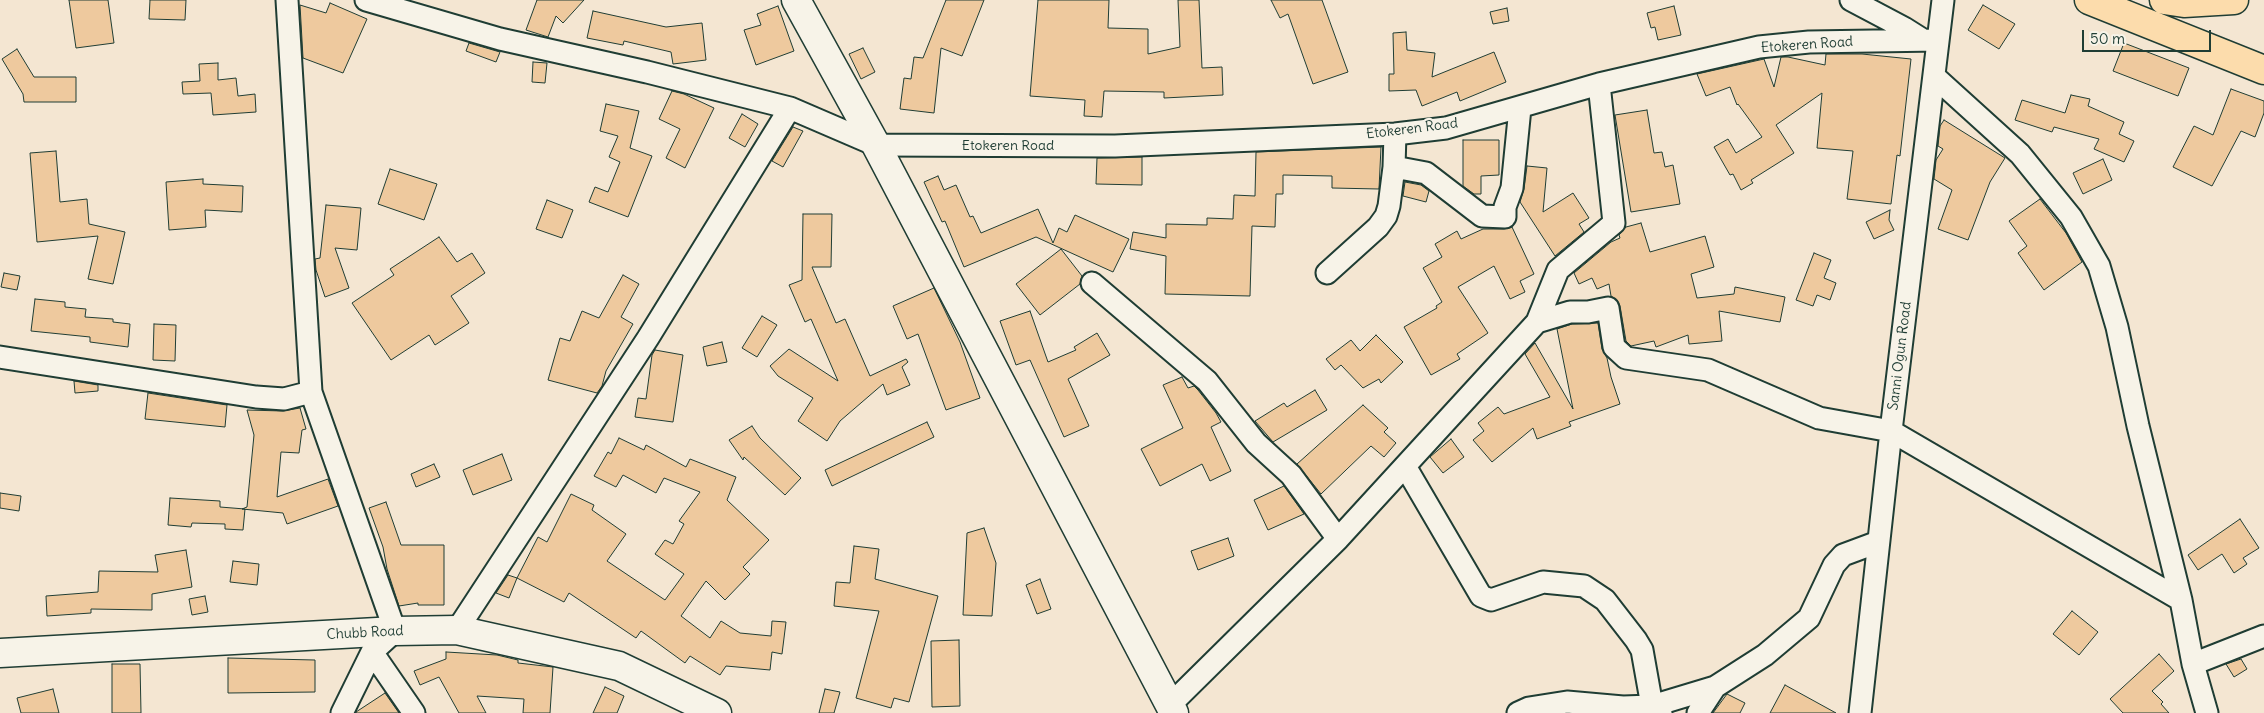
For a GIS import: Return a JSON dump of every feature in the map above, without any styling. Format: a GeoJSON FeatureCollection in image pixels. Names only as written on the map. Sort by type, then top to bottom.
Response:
{"type":"FeatureCollection","features":[{"type":"Feature","properties":{"kind":"highway"},"geometry":{"type":"LineString","coordinates":[[2089,0],[2264,70]]}},
{"type":"Feature","properties":{"kind":"highway"},"geometry":{"type":"LineString","coordinates":[[2164,0],[2184,3],[2234,0]]}},
{"type":"Feature","properties":{"kind":"main road"},"geometry":{"type":"LineString","coordinates":[[796,0],[876,145],[1172,709]]}},
{"type":"Feature","properties":{"kind":"main road","name":"Chubb Road"},"geometry":{"type":"LineString","coordinates":[[0,655],[395,631],[457,630],[619,666],[717,713]]}},
{"type":"Feature","properties":{"kind":"street"},"geometry":{"type":"LineString","coordinates":[[287,0],[311,392],[395,631],[372,652],[342,713]]}},
{"type":"Feature","properties":{"kind":"street"},"geometry":{"type":"LineString","coordinates":[[366,0],[500,39],[648,72],[790,108],[876,145]]}},
{"type":"Feature","properties":{"kind":"street"},"geometry":{"type":"LineString","coordinates":[[1851,0],[1930,40]]}},
{"type":"Feature","properties":{"kind":"street","name":"Sanni Ogun Road"},"geometry":{"type":"LineString","coordinates":[[1860,713],[1891,431],[1935,77],[1930,40],[1943,0]]}},
{"type":"Feature","properties":{"kind":"street","name":"Etokeren Road"},"geometry":{"type":"LineString","coordinates":[[876,145],[1115,146],[1395,134],[1446,128],[1599,84],[1759,47],[1786,44],[1930,40]]}},
{"type":"Feature","properties":{"kind":"street"},"geometry":{"type":"LineString","coordinates":[[1935,77],[2020,154],[2071,217],[2098,266],[2117,327],[2138,426],[2181,600],[2193,664],[2207,713]]}},
{"type":"Feature","properties":{"kind":"street"},"geometry":{"type":"LineString","coordinates":[[1172,709],[1338,540],[1537,322],[1558,270],[1614,223],[1599,84]]}},
{"type":"Feature","properties":{"kind":"street"},"geometry":{"type":"LineString","coordinates":[[457,630],[648,338],[790,108]]}},
{"type":"Feature","properties":{"kind":"street"},"geometry":{"type":"LineString","coordinates":[[1394,168],[1426,173],[1482,216],[1505,217],[1505,207],[1512,188],[1520,108]]}},
{"type":"Feature","properties":{"kind":"street"},"geometry":{"type":"LineString","coordinates":[[1328,273],[1378,227],[1386,216],[1394,168],[1395,134]]}},
{"type":"Feature","properties":{"kind":"street"},"geometry":{"type":"LineString","coordinates":[[1092,282],[1207,381],[1256,443],[1291,475],[1338,540]]}},
{"type":"Feature","properties":{"kind":"street"},"geometry":{"type":"LineString","coordinates":[[1537,322],[1570,312],[1588,312],[1608,308],[1614,347],[1626,358],[1708,370],[1819,418],[1891,431],[2181,600]]}},
{"type":"Feature","properties":{"kind":"street"},"geometry":{"type":"LineString","coordinates":[[0,357],[256,397],[284,399],[311,392]]}},
{"type":"Feature","properties":{"kind":"street"},"geometry":{"type":"LineString","coordinates":[[1405,466],[1481,596],[1491,600],[1543,582],[1584,586],[1605,600],[1642,650],[1657,709]]}},
{"type":"Feature","properties":{"kind":"street"},"geometry":{"type":"LineString","coordinates":[[1518,713],[1529,708],[1567,702],[1657,709],[1714,688],[1765,655],[1809,618],[1834,565],[1843,555],[1878,542]]}},
{"type":"Feature","properties":{"kind":"street"},"geometry":{"type":"LineString","coordinates":[[2193,664],[2264,636]]}},
{"type":"Feature","properties":{"kind":"street"},"geometry":{"type":"LineString","coordinates":[[372,652],[414,713]]}},
{"type":"Feature","properties":{"kind":"street"},"geometry":{"type":"LineString","coordinates":[[1698,713],[1714,688]]}},
{"type":"Feature","properties":{"kind":"building"},"geometry":{"type":"Polygon","coordinates":[[[69,0],[108,0],[114,43],[76,48],[69,0]]]}},
{"type":"Feature","properties":{"kind":"building"},"geometry":{"type":"Polygon","coordinates":[[[150,0],[186,0],[185,20],[149,19],[150,0]]]}},
{"type":"Feature","properties":{"kind":"building"},"geometry":{"type":"Polygon","coordinates":[[[537,0],[584,0],[563,23],[556,16],[548,37],[526,30],[537,0]]]}},
{"type":"Feature","properties":{"kind":"building"},"geometry":{"type":"Polygon","coordinates":[[[946,0],[984,0],[962,56],[941,48],[934,113],[900,109],[904,78],[911,79],[914,57],[923,58],[946,0]]]}},
{"type":"Feature","properties":{"kind":"building"},"geometry":{"type":"Polygon","coordinates":[[[1038,0],[1109,0],[1108,28],[1148,29],[1148,54],[1180,47],[1178,0],[1199,0],[1202,68],[1222,67],[1223,95],[1164,98],[1164,92],[1104,91],[1102,117],[1084,116],[1085,100],[1030,96],[1038,0]]]}},
{"type":"Feature","properties":{"kind":"building"},"geometry":{"type":"Polygon","coordinates":[[[1271,0],[1322,0],[1348,72],[1313,84],[1288,14],[1280,18],[1271,0]]]}},
{"type":"Feature","properties":{"kind":"building"},"geometry":{"type":"Polygon","coordinates":[[[330,3],[367,19],[343,73],[303,58],[300,5],[326,13],[330,3]]]}},
{"type":"Feature","properties":{"kind":"building"},"geometry":{"type":"Polygon","coordinates":[[[1983,5],[2015,24],[1999,49],[1968,30],[1983,5]]]}},
{"type":"Feature","properties":{"kind":"building"},"geometry":{"type":"Polygon","coordinates":[[[778,6],[794,51],[756,65],[744,30],[761,25],[757,14],[778,6]]]}},
{"type":"Feature","properties":{"kind":"building"},"geometry":{"type":"Polygon","coordinates":[[[1674,6],[1681,35],[1658,40],[1655,27],[1651,28],[1647,13],[1674,6]]]}},
{"type":"Feature","properties":{"kind":"building"},"geometry":{"type":"Polygon","coordinates":[[[1507,8],[1509,21],[1493,24],[1490,12],[1507,8]]]}},
{"type":"Feature","properties":{"kind":"building"},"geometry":{"type":"Polygon","coordinates":[[[593,11],[666,27],[702,23],[706,60],[673,64],[671,52],[624,41],[623,45],[587,38],[593,11]]]}},
{"type":"Feature","properties":{"kind":"building"},"geometry":{"type":"Polygon","coordinates":[[[1406,32],[1407,50],[1435,53],[1432,77],[1494,52],[1506,82],[1460,101],[1457,92],[1422,106],[1416,90],[1389,91],[1389,74],[1394,74],[1393,33],[1406,32]]]}},
{"type":"Feature","properties":{"kind":"building"},"geometry":{"type":"Polygon","coordinates":[[[469,43],[500,52],[496,62],[466,51],[469,43]]]}},
{"type":"Feature","properties":{"kind":"building"},"geometry":{"type":"Polygon","coordinates":[[[2124,43],[2189,68],[2178,96],[2113,71],[2124,43]]]}},
{"type":"Feature","properties":{"kind":"building"},"geometry":{"type":"Polygon","coordinates":[[[863,48],[875,72],[861,79],[849,54],[863,48]]]}},
{"type":"Feature","properties":{"kind":"building"},"geometry":{"type":"Polygon","coordinates":[[[17,49],[34,77],[76,77],[76,102],[24,102],[23,94],[2,59],[17,49]]]}},
{"type":"Feature","properties":{"kind":"building"},"geometry":{"type":"Polygon","coordinates":[[[1826,54],[1862,54],[1911,59],[1900,156],[1897,155],[1891,204],[1847,199],[1853,151],[1817,148],[1822,93],[1776,125],[1794,153],[1751,180],[1753,183],[1741,190],[1733,174],[1730,175],[1714,147],[1728,139],[1736,153],[1762,137],[1737,105],[1730,87],[1706,96],[1697,74],[1764,59],[1774,87],[1781,57],[1825,65],[1826,54]]]}},
{"type":"Feature","properties":{"kind":"building"},"geometry":{"type":"Polygon","coordinates":[[[533,62],[547,63],[545,83],[532,82],[533,62]]]}},
{"type":"Feature","properties":{"kind":"building"},"geometry":{"type":"Polygon","coordinates":[[[218,63],[218,80],[236,78],[238,96],[255,94],[256,112],[213,115],[211,93],[183,94],[182,82],[200,81],[199,64],[218,63]]]}},
{"type":"Feature","properties":{"kind":"building"},"geometry":{"type":"Polygon","coordinates":[[[2231,89],[2264,101],[2264,113],[2255,137],[2241,131],[2212,186],[2173,167],[2194,126],[2213,135],[2231,89]]]}},
{"type":"Feature","properties":{"kind":"building"},"geometry":{"type":"Polygon","coordinates":[[[672,91],[684,94],[714,108],[685,168],[666,158],[680,129],[659,119],[672,91]]]}},
{"type":"Feature","properties":{"kind":"building"},"geometry":{"type":"Polygon","coordinates":[[[2071,95],[2090,99],[2088,106],[2124,122],[2119,134],[2134,141],[2124,162],[2094,149],[2099,139],[2054,127],[2052,132],[2015,120],[2022,100],[2065,113],[2071,95]]]}},
{"type":"Feature","properties":{"kind":"building"},"geometry":{"type":"Polygon","coordinates":[[[606,104],[639,111],[630,148],[652,156],[628,217],[589,202],[595,187],[608,192],[620,162],[609,157],[618,136],[600,131],[606,104]]]}},
{"type":"Feature","properties":{"kind":"building"},"geometry":{"type":"Polygon","coordinates":[[[1647,110],[1654,153],[1662,152],[1665,167],[1673,165],[1680,204],[1631,212],[1615,115],[1647,110]]]}},
{"type":"Feature","properties":{"kind":"building"},"geometry":{"type":"Polygon","coordinates":[[[742,114],[758,124],[745,147],[729,138],[742,114]]]}},
{"type":"Feature","properties":{"kind":"building"},"geometry":{"type":"Polygon","coordinates":[[[1944,120],[2005,158],[1990,182],[1968,240],[1938,229],[1952,190],[1934,179],[1936,160],[1943,149],[1938,146],[1940,126],[1944,120]]]}},
{"type":"Feature","properties":{"kind":"building"},"geometry":{"type":"Polygon","coordinates":[[[793,127],[803,131],[783,167],[772,161],[793,127]]]}},
{"type":"Feature","properties":{"kind":"building"},"geometry":{"type":"Polygon","coordinates":[[[1463,140],[1499,140],[1499,175],[1481,176],[1481,194],[1474,194],[1463,186],[1463,140]]]}},
{"type":"Feature","properties":{"kind":"building"},"geometry":{"type":"Polygon","coordinates":[[[1381,147],[1379,189],[1332,188],[1332,176],[1283,175],[1283,194],[1276,194],[1275,227],[1252,226],[1250,296],[1165,294],[1166,256],[1130,249],[1133,232],[1166,238],[1166,224],[1207,225],[1207,218],[1233,219],[1234,195],[1255,196],[1256,152],[1381,147]]]}},
{"type":"Feature","properties":{"kind":"building"},"geometry":{"type":"Polygon","coordinates":[[[56,151],[60,202],[87,199],[89,224],[125,232],[113,284],[88,279],[98,236],[37,242],[30,153],[56,151]]]}},
{"type":"Feature","properties":{"kind":"building"},"geometry":{"type":"Polygon","coordinates":[[[1142,157],[1142,185],[1096,184],[1097,158],[1142,157]]]}},
{"type":"Feature","properties":{"kind":"building"},"geometry":{"type":"Polygon","coordinates":[[[2103,159],[2112,180],[2083,194],[2073,173],[2103,159]]]}},
{"type":"Feature","properties":{"kind":"building"},"geometry":{"type":"Polygon","coordinates":[[[1527,166],[1547,168],[1543,212],[1573,193],[1589,218],[1579,224],[1584,232],[1555,256],[1520,202],[1527,166]]]}},
{"type":"Feature","properties":{"kind":"building"},"geometry":{"type":"Polygon","coordinates":[[[390,169],[437,184],[424,220],[378,204],[390,169]]]}},
{"type":"Feature","properties":{"kind":"building"},"geometry":{"type":"Polygon","coordinates":[[[938,176],[944,190],[956,185],[970,217],[973,216],[981,233],[1038,209],[1053,243],[1059,228],[1067,232],[1075,215],[1129,239],[1113,272],[1036,237],[964,267],[945,221],[942,222],[924,182],[938,176]]]}},
{"type":"Feature","properties":{"kind":"building"},"geometry":{"type":"Polygon","coordinates":[[[203,179],[203,184],[243,186],[242,212],[205,210],[206,227],[169,230],[166,182],[203,179]]]}},
{"type":"Feature","properties":{"kind":"building"},"geometry":{"type":"Polygon","coordinates":[[[1405,182],[1421,185],[1429,191],[1426,202],[1403,196],[1405,182]]]}},
{"type":"Feature","properties":{"kind":"building"},"geometry":{"type":"Polygon","coordinates":[[[2040,199],[2066,233],[2082,262],[2044,290],[2018,253],[2027,246],[2009,221],[2040,199]]]}},
{"type":"Feature","properties":{"kind":"building"},"geometry":{"type":"Polygon","coordinates":[[[547,200],[573,210],[562,238],[536,229],[547,200]]]}},
{"type":"Feature","properties":{"kind":"building"},"geometry":{"type":"Polygon","coordinates":[[[326,205],[361,208],[357,250],[335,248],[349,288],[325,297],[316,270],[315,259],[320,258],[326,205]]]}},
{"type":"Feature","properties":{"kind":"building"},"geometry":{"type":"Polygon","coordinates":[[[1890,210],[1889,220],[1894,230],[1874,239],[1866,222],[1890,210]]]}},
{"type":"Feature","properties":{"kind":"building"},"geometry":{"type":"Polygon","coordinates":[[[803,214],[832,214],[831,267],[812,267],[836,323],[845,319],[870,376],[906,359],[908,362],[902,367],[910,385],[887,395],[883,384],[840,421],[827,441],[798,421],[813,398],[778,376],[770,366],[789,349],[838,381],[811,319],[805,322],[789,285],[802,280],[803,214]]]}},
{"type":"Feature","properties":{"kind":"building"},"geometry":{"type":"Polygon","coordinates":[[[1641,223],[1650,252],[1705,236],[1714,267],[1691,274],[1697,298],[1734,294],[1735,287],[1785,297],[1780,322],[1719,311],[1722,341],[1689,344],[1688,335],[1656,347],[1654,341],[1631,346],[1626,341],[1620,306],[1617,300],[1611,296],[1609,284],[1597,289],[1592,278],[1579,284],[1574,273],[1611,242],[1620,238],[1619,235],[1626,227],[1641,223]]]}},
{"type":"Feature","properties":{"kind":"building"},"geometry":{"type":"Polygon","coordinates":[[[1512,227],[1534,274],[1520,281],[1525,292],[1510,299],[1494,266],[1458,287],[1488,333],[1457,354],[1460,359],[1431,375],[1404,327],[1437,308],[1436,306],[1442,302],[1423,268],[1442,257],[1435,244],[1457,231],[1461,239],[1483,229],[1512,227]]]}},
{"type":"Feature","properties":{"kind":"building"},"geometry":{"type":"Polygon","coordinates":[[[439,237],[457,262],[472,253],[485,273],[451,296],[469,323],[435,345],[429,335],[391,360],[352,303],[394,275],[390,269],[439,237]]]}},
{"type":"Feature","properties":{"kind":"building"},"geometry":{"type":"Polygon","coordinates":[[[1061,249],[1082,276],[1080,284],[1040,315],[1016,284],[1061,249]]]}},
{"type":"Feature","properties":{"kind":"building"},"geometry":{"type":"Polygon","coordinates":[[[1814,253],[1831,260],[1824,278],[1836,283],[1830,300],[1817,295],[1813,306],[1796,300],[1814,253]]]}},
{"type":"Feature","properties":{"kind":"building"},"geometry":{"type":"Polygon","coordinates":[[[4,273],[20,276],[17,290],[1,287],[4,273]]]}},
{"type":"Feature","properties":{"kind":"building"},"geometry":{"type":"Polygon","coordinates":[[[623,275],[639,284],[621,317],[633,324],[606,371],[602,386],[597,393],[548,380],[560,338],[570,341],[582,311],[599,318],[623,275]]]}},
{"type":"Feature","properties":{"kind":"building"},"geometry":{"type":"Polygon","coordinates":[[[934,288],[960,342],[980,398],[946,410],[918,334],[907,339],[893,306],[934,288]]]}},
{"type":"Feature","properties":{"kind":"building"},"geometry":{"type":"Polygon","coordinates":[[[35,299],[65,302],[65,307],[86,309],[85,317],[113,319],[113,322],[130,324],[128,347],[90,342],[90,337],[31,331],[35,299]]]}},
{"type":"Feature","properties":{"kind":"building"},"geometry":{"type":"Polygon","coordinates":[[[1030,311],[1048,362],[1076,350],[1074,347],[1097,333],[1110,355],[1068,379],[1089,426],[1064,437],[1030,360],[1016,365],[1000,321],[1030,311]]]}},
{"type":"Feature","properties":{"kind":"building"},"geometry":{"type":"Polygon","coordinates":[[[762,316],[777,325],[757,357],[742,348],[762,316]]]}},
{"type":"Feature","properties":{"kind":"building"},"geometry":{"type":"Polygon","coordinates":[[[1598,323],[1602,349],[1607,358],[1620,404],[1569,422],[1571,426],[1537,439],[1533,428],[1492,462],[1473,440],[1484,431],[1478,423],[1498,407],[1504,414],[1550,397],[1525,354],[1535,343],[1573,409],[1557,329],[1572,324],[1598,323]]]}},
{"type":"Feature","properties":{"kind":"building"},"geometry":{"type":"Polygon","coordinates":[[[154,324],[176,325],[175,361],[153,360],[154,324]]]}},
{"type":"Feature","properties":{"kind":"building"},"geometry":{"type":"Polygon","coordinates":[[[1376,335],[1403,362],[1381,383],[1379,379],[1363,388],[1341,365],[1335,370],[1326,359],[1351,340],[1360,351],[1376,335]]]}},
{"type":"Feature","properties":{"kind":"building"},"geometry":{"type":"Polygon","coordinates":[[[722,342],[727,362],[707,366],[703,347],[722,342]]]}},
{"type":"Feature","properties":{"kind":"building"},"geometry":{"type":"Polygon","coordinates":[[[655,350],[683,355],[673,422],[635,417],[638,398],[646,399],[652,355],[655,350]]]}},
{"type":"Feature","properties":{"kind":"building"},"geometry":{"type":"Polygon","coordinates":[[[1182,377],[1188,388],[1194,386],[1198,390],[1221,422],[1211,427],[1231,471],[1210,481],[1202,464],[1160,486],[1141,449],[1183,428],[1163,385],[1182,377]]]}},
{"type":"Feature","properties":{"kind":"building"},"geometry":{"type":"Polygon","coordinates":[[[74,381],[98,385],[98,391],[75,393],[74,381]]]}},
{"type":"Feature","properties":{"kind":"building"},"geometry":{"type":"Polygon","coordinates":[[[1315,390],[1327,410],[1273,442],[1255,421],[1284,403],[1287,407],[1315,390]]]}},
{"type":"Feature","properties":{"kind":"building"},"geometry":{"type":"Polygon","coordinates":[[[148,393],[227,405],[225,427],[145,419],[148,393]]]}},
{"type":"Feature","properties":{"kind":"building"},"geometry":{"type":"Polygon","coordinates":[[[1363,405],[1388,428],[1384,432],[1396,443],[1384,457],[1371,446],[1321,494],[1297,464],[1363,405]]]}},
{"type":"Feature","properties":{"kind":"building"},"geometry":{"type":"Polygon","coordinates":[[[300,408],[306,429],[302,430],[299,453],[281,452],[277,497],[328,479],[338,506],[287,524],[283,513],[242,509],[247,507],[254,435],[247,410],[283,411],[300,408]]]}},
{"type":"Feature","properties":{"kind":"building"},"geometry":{"type":"Polygon","coordinates":[[[927,422],[934,437],[832,486],[825,470],[927,422]]]}},
{"type":"Feature","properties":{"kind":"building"},"geometry":{"type":"Polygon","coordinates":[[[752,426],[760,438],[801,478],[785,495],[744,457],[743,460],[729,440],[752,426]]]}},
{"type":"Feature","properties":{"kind":"building"},"geometry":{"type":"Polygon","coordinates":[[[619,438],[644,450],[646,445],[686,467],[690,459],[736,477],[727,500],[769,540],[743,567],[750,574],[725,600],[706,581],[681,616],[710,638],[721,621],[740,633],[771,636],[772,621],[786,622],[782,654],[772,652],[770,670],[726,666],[720,675],[690,656],[685,663],[641,631],[636,638],[569,593],[564,602],[517,578],[538,537],[547,542],[571,494],[594,505],[592,510],[626,534],[607,561],[665,600],[684,574],[655,554],[665,540],[673,544],[684,524],[679,521],[700,492],[664,478],[656,493],[623,475],[616,487],[594,476],[608,452],[611,454],[619,438]]]}},
{"type":"Feature","properties":{"kind":"building"},"geometry":{"type":"Polygon","coordinates":[[[1451,439],[1464,457],[1443,473],[1430,457],[1451,439]]]}},
{"type":"Feature","properties":{"kind":"building"},"geometry":{"type":"Polygon","coordinates":[[[502,454],[512,480],[473,495],[463,470],[502,454]]]}},
{"type":"Feature","properties":{"kind":"building"},"geometry":{"type":"Polygon","coordinates":[[[434,464],[440,477],[416,487],[411,474],[434,464]]]}},
{"type":"Feature","properties":{"kind":"building"},"geometry":{"type":"Polygon","coordinates":[[[1284,486],[1304,514],[1268,530],[1254,500],[1284,486]]]}},
{"type":"Feature","properties":{"kind":"building"},"geometry":{"type":"Polygon","coordinates":[[[0,493],[21,496],[19,511],[0,508],[0,493]]]}},
{"type":"Feature","properties":{"kind":"building"},"geometry":{"type":"Polygon","coordinates":[[[170,498],[220,501],[220,507],[245,509],[243,530],[225,529],[225,524],[192,523],[191,527],[168,525],[170,498]]]}},
{"type":"Feature","properties":{"kind":"building"},"geometry":{"type":"Polygon","coordinates":[[[386,502],[401,545],[444,545],[444,605],[418,605],[418,603],[399,606],[387,569],[383,547],[369,508],[386,502]]]}},
{"type":"Feature","properties":{"kind":"building"},"geometry":{"type":"Polygon","coordinates":[[[2240,519],[2259,548],[2243,558],[2247,564],[2234,573],[2222,554],[2198,570],[2188,555],[2240,519]]]}},
{"type":"Feature","properties":{"kind":"building"},"geometry":{"type":"Polygon","coordinates":[[[984,528],[996,563],[992,616],[963,615],[967,533],[984,528]]]}},
{"type":"Feature","properties":{"kind":"building"},"geometry":{"type":"Polygon","coordinates":[[[1228,538],[1234,556],[1198,570],[1191,551],[1228,538]]]}},
{"type":"Feature","properties":{"kind":"building"},"geometry":{"type":"Polygon","coordinates":[[[854,546],[879,549],[875,579],[938,596],[909,702],[894,698],[891,708],[856,698],[879,611],[834,606],[836,582],[850,583],[854,546]]]}},
{"type":"Feature","properties":{"kind":"building"},"geometry":{"type":"Polygon","coordinates":[[[186,550],[192,587],[152,594],[152,610],[91,609],[91,613],[47,616],[46,596],[98,592],[99,571],[158,572],[155,555],[186,550]]]}},
{"type":"Feature","properties":{"kind":"building"},"geometry":{"type":"Polygon","coordinates":[[[233,561],[259,564],[257,585],[230,582],[233,561]]]}},
{"type":"Feature","properties":{"kind":"building"},"geometry":{"type":"Polygon","coordinates":[[[508,575],[517,578],[509,598],[496,593],[508,575]]]}},
{"type":"Feature","properties":{"kind":"building"},"geometry":{"type":"Polygon","coordinates":[[[1040,579],[1051,609],[1037,614],[1026,585],[1040,579]]]}},
{"type":"Feature","properties":{"kind":"building"},"geometry":{"type":"Polygon","coordinates":[[[205,596],[208,612],[192,615],[189,599],[205,596]]]}},
{"type":"Feature","properties":{"kind":"building"},"geometry":{"type":"Polygon","coordinates":[[[2072,611],[2098,632],[2079,655],[2053,634],[2072,611]]]}},
{"type":"Feature","properties":{"kind":"building"},"geometry":{"type":"Polygon","coordinates":[[[959,640],[960,706],[932,707],[931,641],[959,640]]]}},
{"type":"Feature","properties":{"kind":"building"},"geometry":{"type":"Polygon","coordinates":[[[446,652],[497,655],[518,660],[518,663],[553,667],[550,713],[523,713],[524,699],[477,696],[486,713],[459,713],[439,677],[420,685],[414,671],[446,659],[446,652]]]}},
{"type":"Feature","properties":{"kind":"building"},"geometry":{"type":"Polygon","coordinates":[[[2159,654],[2174,671],[2152,691],[2163,702],[2161,704],[2169,713],[2123,713],[2110,699],[2159,654]]]}},
{"type":"Feature","properties":{"kind":"building"},"geometry":{"type":"Polygon","coordinates":[[[228,658],[315,660],[315,692],[228,693],[228,658]]]}},
{"type":"Feature","properties":{"kind":"building"},"geometry":{"type":"Polygon","coordinates":[[[2241,659],[2247,669],[2234,677],[2226,664],[2241,659]]]}},
{"type":"Feature","properties":{"kind":"building"},"geometry":{"type":"Polygon","coordinates":[[[112,664],[140,664],[141,713],[112,713],[112,664]]]}},
{"type":"Feature","properties":{"kind":"building"},"geometry":{"type":"Polygon","coordinates":[[[1785,685],[1836,713],[1770,713],[1785,685]]]}},
{"type":"Feature","properties":{"kind":"building"},"geometry":{"type":"Polygon","coordinates":[[[605,687],[624,696],[617,713],[593,713],[605,687]]]}},
{"type":"Feature","properties":{"kind":"building"},"geometry":{"type":"Polygon","coordinates":[[[53,689],[59,713],[21,713],[17,698],[53,689]]]}},
{"type":"Feature","properties":{"kind":"building"},"geometry":{"type":"Polygon","coordinates":[[[825,689],[840,692],[834,713],[819,713],[825,689]]]}},
{"type":"Feature","properties":{"kind":"building"},"geometry":{"type":"Polygon","coordinates":[[[385,693],[399,713],[356,713],[356,712],[385,693]]]}},
{"type":"Feature","properties":{"kind":"building"},"geometry":{"type":"Polygon","coordinates":[[[1727,694],[1745,703],[1740,713],[1713,713],[1727,694]]]}}]}
